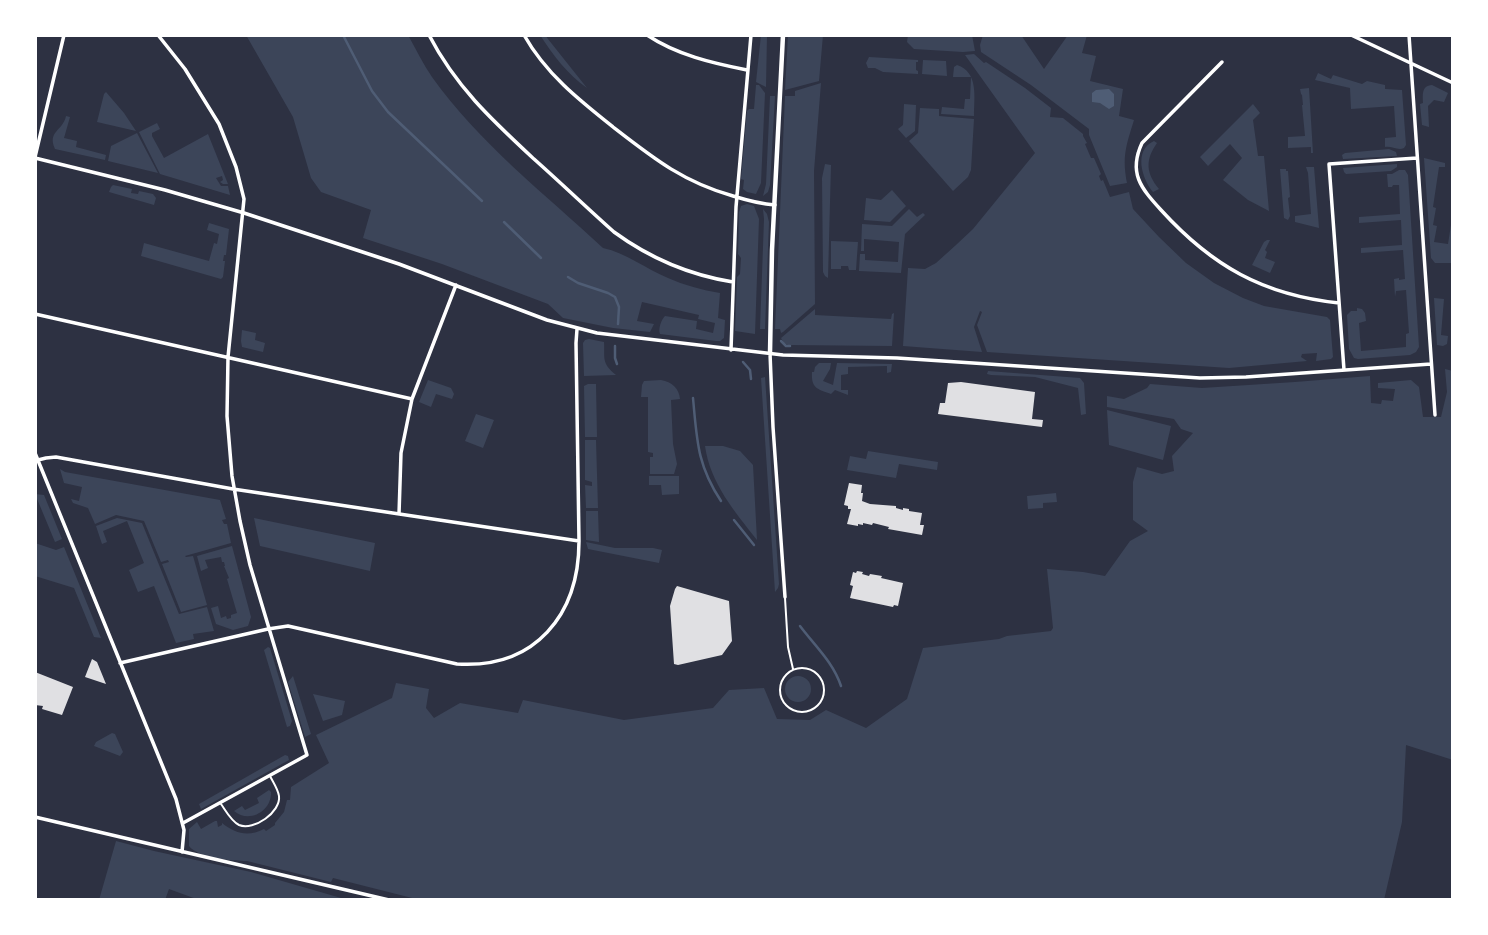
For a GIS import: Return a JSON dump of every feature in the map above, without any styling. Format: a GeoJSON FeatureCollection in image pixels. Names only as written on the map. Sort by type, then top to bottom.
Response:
{"type":"FeatureCollection","features":[{"type":"Feature","properties":{"kind":"street"},"geometry":{"type":"LineString","coordinates":[[64,35],[35,158],[244,213],[399,264],[547,320],[578,329],[731,350],[1200,378],[1431,364]]}},
{"type":"Feature","properties":{"kind":"street"},"geometry":{"type":"LineString","coordinates":[[158,35],[185,69],[219,124],[238,173],[244,199],[228,358],[228,435],[233,489],[245,548],[307,755],[183,823]]}},
{"type":"Feature","properties":{"kind":"street"},"geometry":{"type":"LineString","coordinates":[[429,35],[451,72],[496,125],[614,232],[634,247],[663,262],[704,277],[733,282]]}},
{"type":"Feature","properties":{"kind":"street"},"geometry":{"type":"LineString","coordinates":[[524,35],[545,66],[569,91],[657,161],[708,188],[775,205]]}},
{"type":"Feature","properties":{"kind":"street"},"geometry":{"type":"LineString","coordinates":[[647,35],[674,50],[696,58],[747,70]]}},
{"type":"Feature","properties":{"kind":"street"},"geometry":{"type":"LineString","coordinates":[[731,350],[737,197],[751,35]]}},
{"type":"Feature","properties":{"kind":"street"},"geometry":{"type":"LineString","coordinates":[[783,35],[770,353],[785,597]]}},
{"type":"Feature","properties":{"kind":"street"},"geometry":{"type":"LineString","coordinates":[[1351,35],[1453,83]]}},
{"type":"Feature","properties":{"kind":"street"},"geometry":{"type":"LineString","coordinates":[[1409,35],[1435,415]]}},
{"type":"Feature","properties":{"kind":"street"},"geometry":{"type":"LineString","coordinates":[[1222,62],[1142,143],[1136,160],[1137,177],[1141,186],[1187,237],[1229,269],[1273,289],[1307,299],[1339,303]]}},
{"type":"Feature","properties":{"kind":"street"},"geometry":{"type":"LineString","coordinates":[[1344,370],[1329,164],[1417,158]]}},
{"type":"Feature","properties":{"kind":"street"},"geometry":{"type":"LineString","coordinates":[[399,514],[401,453],[412,399],[456,285]]}},
{"type":"Feature","properties":{"kind":"street"},"geometry":{"type":"LineString","coordinates":[[35,314],[412,399]]}},
{"type":"Feature","properties":{"kind":"street"},"geometry":{"type":"LineString","coordinates":[[120,663],[288,626],[457,664],[476,665],[499,661],[529,648],[548,632],[560,617],[570,598],[579,563],[578,329]]}},
{"type":"Feature","properties":{"kind":"street"},"geometry":{"type":"LineString","coordinates":[[35,453],[173,792],[183,823],[182,852]]}},
{"type":"Feature","properties":{"kind":"street"},"geometry":{"type":"LineString","coordinates":[[38,460],[55,457],[233,489],[579,541]]}},
{"type":"Feature","properties":{"kind":"street"},"geometry":{"type":"LineString","coordinates":[[35,817],[389,900]]}},
{"type":"Feature","properties":{"kind":"lane"},"geometry":{"type":"LineString","coordinates":[[785,597],[788,647],[793,670]]}},
{"type":"Feature","properties":{"kind":"lane"},"geometry":{"type":"LineString","coordinates":[[793,670],[811,670],[822,682],[824,692],[820,702],[808,711],[792,710],[781,699],[781,683],[786,674],[793,670]]}},
{"type":"Feature","properties":{"kind":"lane"},"geometry":{"type":"LineString","coordinates":[[221,803],[232,820],[243,826],[253,825],[273,813],[278,804],[279,793],[270,776]]}},
{"type":"Feature","properties":{"kind":"shaded area"},"geometry":{"type":"Polygon","coordinates":[[[246,35],[408,35],[432,77],[470,124],[513,167],[603,248],[674,281],[720,293],[718,318],[725,320],[724,338],[716,341],[660,334],[660,325],[665,316],[697,321],[696,329],[713,333],[715,323],[698,319],[699,315],[642,302],[637,321],[654,324],[650,332],[563,318],[548,304],[363,238],[371,210],[321,192],[311,178],[293,117],[246,35]]]}},
{"type":"Feature","properties":{"kind":"shaded area"},"geometry":{"type":"Polygon","coordinates":[[[540,35],[545,35],[587,88],[561,64],[540,35]]]}},
{"type":"Feature","properties":{"kind":"shaded area"},"geometry":{"type":"Polygon","coordinates":[[[761,35],[767,35],[766,87],[756,82],[761,35]]]}},
{"type":"Feature","properties":{"kind":"shaded area"},"geometry":{"type":"Polygon","coordinates":[[[788,35],[823,35],[819,81],[785,90],[788,35]]]}},
{"type":"Feature","properties":{"kind":"shaded area"},"geometry":{"type":"Polygon","coordinates":[[[908,35],[972,35],[975,51],[914,49],[907,42],[908,35]]]}},
{"type":"Feature","properties":{"kind":"shaded area"},"geometry":{"type":"Polygon","coordinates":[[[983,35],[1021,35],[1044,69],[1068,35],[1087,35],[1082,53],[1096,56],[1090,81],[1123,89],[1119,116],[1134,120],[1126,151],[1127,183],[1110,186],[1089,129],[1031,85],[981,52],[983,35]]]}},
{"type":"Feature","properties":{"kind":"shaded area"},"geometry":{"type":"Polygon","coordinates":[[[974,54],[1051,108],[1050,117],[1063,118],[1083,134],[1091,158],[1094,158],[1101,181],[1103,180],[1110,197],[1129,192],[1133,209],[1186,263],[1214,283],[1243,298],[1264,306],[1327,317],[1330,320],[1333,357],[1316,361],[1317,353],[1302,354],[1301,357],[1307,361],[1229,368],[987,352],[977,325],[982,312],[980,311],[974,327],[982,352],[903,346],[908,268],[925,269],[956,245],[973,229],[1035,153],[965,55],[974,54]]]}},
{"type":"Feature","properties":{"kind":"shaded area"},"geometry":{"type":"Polygon","coordinates":[[[869,57],[918,60],[918,74],[883,72],[868,68],[866,63],[869,57]]]}},
{"type":"Feature","properties":{"kind":"shaded area"},"geometry":{"type":"Polygon","coordinates":[[[923,60],[946,61],[947,76],[922,74],[923,60]]]}},
{"type":"Feature","properties":{"kind":"shaded area"},"geometry":{"type":"Polygon","coordinates":[[[957,65],[964,68],[971,77],[953,77],[954,67],[957,65]]]}},
{"type":"Feature","properties":{"kind":"shaded area"},"geometry":{"type":"Polygon","coordinates":[[[1318,73],[1331,79],[1333,75],[1362,84],[1367,81],[1385,85],[1385,89],[1402,90],[1406,145],[1404,148],[1385,147],[1385,138],[1396,137],[1394,106],[1351,109],[1350,88],[1315,80],[1318,73]]]}},
{"type":"Feature","properties":{"kind":"shaded area"},"geometry":{"type":"Polygon","coordinates":[[[971,77],[974,86],[974,116],[941,114],[942,107],[964,109],[965,99],[970,99],[971,77]]]}},
{"type":"Feature","properties":{"kind":"shaded area"},"geometry":{"type":"Polygon","coordinates":[[[821,83],[814,171],[815,304],[781,333],[780,329],[775,329],[785,96],[795,96],[795,91],[821,83]]]}},
{"type":"Feature","properties":{"kind":"shaded area"},"geometry":{"type":"Polygon","coordinates":[[[756,85],[765,93],[761,183],[756,194],[743,189],[744,180],[741,179],[747,111],[754,109],[756,85]]]}},
{"type":"Feature","properties":{"kind":"shaded area"},"geometry":{"type":"Polygon","coordinates":[[[1432,85],[1448,93],[1444,102],[1434,100],[1428,106],[1429,127],[1422,125],[1420,104],[1423,103],[1424,89],[1432,85]]]}},
{"type":"Feature","properties":{"kind":"shaded area"},"geometry":{"type":"Polygon","coordinates":[[[1309,88],[1313,153],[1311,147],[1288,148],[1288,137],[1305,136],[1300,89],[1309,88]]]}},
{"type":"Feature","properties":{"kind":"shaded area"},"geometry":{"type":"Polygon","coordinates":[[[1109,89],[1114,94],[1114,106],[1109,109],[1100,103],[1092,102],[1092,93],[1109,89]]]}},
{"type":"Feature","properties":{"kind":"shaded area"},"geometry":{"type":"Polygon","coordinates":[[[106,92],[124,113],[136,131],[97,122],[106,92]]]}},
{"type":"Feature","properties":{"kind":"shaded area"},"geometry":{"type":"Polygon","coordinates":[[[770,96],[775,96],[770,185],[763,196],[766,184],[770,96]]]}},
{"type":"Feature","properties":{"kind":"shaded area"},"geometry":{"type":"Polygon","coordinates":[[[904,104],[916,105],[915,131],[906,138],[898,129],[903,125],[904,104]]]}},
{"type":"Feature","properties":{"kind":"shaded area"},"geometry":{"type":"Polygon","coordinates":[[[1253,104],[1260,113],[1253,120],[1258,156],[1264,156],[1269,211],[1248,200],[1223,180],[1242,158],[1230,144],[1208,166],[1200,157],[1253,104]]]}},
{"type":"Feature","properties":{"kind":"shaded area"},"geometry":{"type":"Polygon","coordinates":[[[920,108],[939,109],[939,116],[974,119],[971,170],[968,177],[953,191],[909,141],[918,133],[920,108]]]}},
{"type":"Feature","properties":{"kind":"shaded area"},"geometry":{"type":"Polygon","coordinates":[[[66,116],[70,117],[64,138],[77,141],[76,147],[106,155],[105,160],[55,149],[54,135],[66,116]]]}},
{"type":"Feature","properties":{"kind":"shaded area"},"geometry":{"type":"Polygon","coordinates":[[[157,123],[160,129],[152,133],[152,136],[164,158],[208,134],[228,184],[220,182],[223,180],[222,176],[216,178],[221,186],[228,186],[230,195],[160,174],[139,132],[157,123]]]}},
{"type":"Feature","properties":{"kind":"shaded area"},"geometry":{"type":"Polygon","coordinates":[[[137,133],[158,173],[108,161],[111,146],[137,133]]]}},
{"type":"Feature","properties":{"kind":"shaded area"},"geometry":{"type":"Polygon","coordinates":[[[1154,141],[1157,143],[1150,155],[1149,172],[1159,189],[1153,192],[1143,173],[1142,158],[1147,145],[1154,141]]]}},
{"type":"Feature","properties":{"kind":"shaded area"},"geometry":{"type":"Polygon","coordinates":[[[1389,149],[1396,152],[1397,156],[1343,159],[1342,155],[1345,153],[1389,149]]]}},
{"type":"Feature","properties":{"kind":"shaded area"},"geometry":{"type":"Polygon","coordinates":[[[1424,158],[1445,163],[1445,167],[1439,167],[1433,207],[1436,208],[1433,225],[1437,226],[1434,242],[1448,244],[1453,212],[1453,263],[1435,263],[1431,258],[1424,158]]]}},
{"type":"Feature","properties":{"kind":"shaded area"},"geometry":{"type":"Polygon","coordinates":[[[825,164],[831,165],[828,278],[823,272],[822,178],[825,164]]]}},
{"type":"Feature","properties":{"kind":"shaded area"},"geometry":{"type":"Polygon","coordinates":[[[1397,164],[1391,171],[1346,174],[1343,168],[1397,164]]]}},
{"type":"Feature","properties":{"kind":"shaded area"},"geometry":{"type":"Polygon","coordinates":[[[1306,167],[1314,167],[1319,228],[1295,222],[1295,216],[1311,214],[1306,167]]]}},
{"type":"Feature","properties":{"kind":"shaded area"},"geometry":{"type":"Polygon","coordinates":[[[1280,169],[1288,171],[1288,220],[1284,218],[1280,169]]]}},
{"type":"Feature","properties":{"kind":"shaded area"},"geometry":{"type":"Polygon","coordinates":[[[1405,170],[1408,175],[1419,347],[1410,355],[1358,359],[1354,358],[1349,349],[1347,315],[1351,311],[1357,311],[1357,308],[1365,313],[1366,321],[1359,323],[1361,351],[1406,347],[1406,334],[1409,333],[1406,290],[1396,291],[1395,297],[1394,279],[1405,279],[1403,250],[1361,253],[1361,248],[1402,245],[1401,220],[1359,223],[1359,217],[1400,214],[1399,185],[1388,187],[1387,174],[1405,170]]]}},
{"type":"Feature","properties":{"kind":"shaded area"},"geometry":{"type":"Polygon","coordinates":[[[113,185],[132,189],[131,193],[138,194],[139,191],[153,194],[156,198],[154,205],[109,192],[113,185]]]}},
{"type":"Feature","properties":{"kind":"shaded area"},"geometry":{"type":"Polygon","coordinates":[[[892,190],[906,206],[890,222],[864,220],[866,198],[881,200],[892,190]]]}},
{"type":"Feature","properties":{"kind":"shaded area"},"geometry":{"type":"Polygon","coordinates":[[[741,206],[754,206],[759,219],[755,334],[735,331],[737,277],[740,274],[741,258],[738,254],[739,212],[741,206]]]}},
{"type":"Feature","properties":{"kind":"shaded area"},"geometry":{"type":"Polygon","coordinates":[[[763,209],[769,222],[765,329],[760,329],[764,219],[763,209]]]}},
{"type":"Feature","properties":{"kind":"shaded area"},"geometry":{"type":"Polygon","coordinates":[[[909,209],[917,217],[923,213],[925,215],[905,234],[901,273],[859,271],[860,254],[865,254],[865,260],[898,262],[899,242],[864,239],[864,251],[861,251],[862,224],[892,226],[909,209]]]}},
{"type":"Feature","properties":{"kind":"shaded area"},"geometry":{"type":"Polygon","coordinates":[[[209,223],[229,229],[221,279],[141,256],[144,243],[209,261],[219,234],[207,230],[209,223]]]}},
{"type":"Feature","properties":{"kind":"shaded area"},"geometry":{"type":"Polygon","coordinates":[[[1267,240],[1270,240],[1265,250],[1265,258],[1275,262],[1270,273],[1252,265],[1267,240]]]}},
{"type":"Feature","properties":{"kind":"shaded area"},"geometry":{"type":"Polygon","coordinates":[[[831,241],[858,242],[856,270],[849,270],[848,266],[831,269],[831,241]]]}},
{"type":"Feature","properties":{"kind":"shaded area"},"geometry":{"type":"Polygon","coordinates":[[[1434,298],[1444,299],[1441,335],[1448,336],[1447,344],[1443,346],[1437,345],[1434,298]]]}},
{"type":"Feature","properties":{"kind":"shaded area"},"geometry":{"type":"Polygon","coordinates":[[[815,309],[815,315],[891,319],[894,313],[892,346],[784,343],[781,338],[815,309]]]}},
{"type":"Feature","properties":{"kind":"shaded area"},"geometry":{"type":"Polygon","coordinates":[[[242,330],[256,333],[255,340],[265,343],[263,352],[242,347],[242,330]]]}},
{"type":"Feature","properties":{"kind":"shaded area"},"geometry":{"type":"Polygon","coordinates":[[[589,339],[604,342],[606,364],[616,375],[584,376],[583,343],[589,339]]]}},
{"type":"Feature","properties":{"kind":"shaded area"},"geometry":{"type":"Polygon","coordinates":[[[819,363],[831,363],[823,381],[833,385],[837,363],[892,364],[891,372],[887,373],[887,366],[848,367],[848,374],[841,375],[841,390],[848,390],[848,395],[835,390],[831,394],[816,387],[812,372],[819,363]]]}},
{"type":"Feature","properties":{"kind":"shaded area"},"geometry":{"type":"Polygon","coordinates":[[[1445,369],[1453,371],[1453,760],[1406,745],[1402,822],[1384,900],[420,900],[333,878],[331,882],[247,861],[216,858],[189,846],[189,829],[197,822],[201,829],[217,821],[218,827],[222,823],[232,830],[247,834],[264,829],[266,831],[275,825],[284,812],[287,800],[290,800],[291,787],[329,763],[316,735],[392,698],[396,683],[429,689],[426,708],[434,718],[460,703],[518,713],[523,700],[624,720],[713,708],[729,690],[764,688],[777,719],[810,720],[826,710],[866,728],[907,699],[923,648],[1051,631],[1053,628],[1047,569],[1105,576],[1130,541],[1148,531],[1133,520],[1133,482],[1137,467],[1162,474],[1174,471],[1172,456],[1193,433],[1181,429],[1174,419],[1107,407],[1107,396],[1124,399],[1150,384],[1202,388],[1370,376],[1371,403],[1393,401],[1395,389],[1378,388],[1378,383],[1411,380],[1419,387],[1423,417],[1441,417],[1447,392],[1445,369]]]}},
{"type":"Feature","properties":{"kind":"shaded area"},"geometry":{"type":"Polygon","coordinates":[[[988,371],[1080,378],[1084,383],[1086,414],[1081,415],[1078,388],[1035,377],[991,375],[987,374],[988,371]]]}},
{"type":"Feature","properties":{"kind":"shaded area"},"geometry":{"type":"Polygon","coordinates":[[[765,377],[779,584],[775,592],[761,378],[765,377]]]}},
{"type":"Feature","properties":{"kind":"shaded area"},"geometry":{"type":"Polygon","coordinates":[[[428,380],[451,388],[454,394],[452,399],[436,394],[431,407],[419,402],[428,380]]]}},
{"type":"Feature","properties":{"kind":"shaded area"},"geometry":{"type":"Polygon","coordinates":[[[661,380],[674,386],[680,399],[671,400],[673,444],[677,464],[674,474],[650,474],[650,457],[653,457],[653,453],[648,452],[648,397],[641,397],[642,385],[644,381],[661,380]]]}},
{"type":"Feature","properties":{"kind":"shaded area"},"geometry":{"type":"Polygon","coordinates":[[[596,384],[597,437],[585,437],[584,386],[596,384]]]}},
{"type":"Feature","properties":{"kind":"shaded area"},"geometry":{"type":"Polygon","coordinates":[[[1107,410],[1171,426],[1163,460],[1109,445],[1107,410]]]}},
{"type":"Feature","properties":{"kind":"shaded area"},"geometry":{"type":"Polygon","coordinates":[[[476,414],[494,420],[483,448],[465,441],[476,414]]]}},
{"type":"Feature","properties":{"kind":"shaded area"},"geometry":{"type":"Polygon","coordinates":[[[585,440],[596,440],[598,508],[586,508],[585,485],[592,486],[592,482],[585,480],[585,440]]]}},
{"type":"Feature","properties":{"kind":"shaded area"},"geometry":{"type":"Polygon","coordinates":[[[705,446],[723,446],[740,451],[753,465],[757,540],[718,485],[705,446]]]}},
{"type":"Feature","properties":{"kind":"shaded area"},"geometry":{"type":"Polygon","coordinates":[[[868,451],[938,462],[937,470],[899,464],[896,478],[847,470],[850,456],[866,459],[868,451]]]}},
{"type":"Feature","properties":{"kind":"shaded area"},"geometry":{"type":"Polygon","coordinates":[[[60,469],[220,500],[226,519],[222,520],[227,524],[231,543],[185,556],[193,556],[207,605],[181,612],[162,564],[169,562],[161,562],[144,521],[116,515],[95,524],[88,508],[73,503],[71,499],[79,501],[82,487],[64,483],[60,469]]]}},
{"type":"Feature","properties":{"kind":"shaded area"},"geometry":{"type":"Polygon","coordinates":[[[649,476],[679,476],[679,494],[662,495],[661,485],[649,485],[649,476]]]}},
{"type":"Feature","properties":{"kind":"shaded area"},"geometry":{"type":"Polygon","coordinates":[[[1056,493],[1057,502],[1043,503],[1043,508],[1028,509],[1027,496],[1056,493]]]}},
{"type":"Feature","properties":{"kind":"shaded area"},"geometry":{"type":"Polygon","coordinates":[[[35,494],[44,495],[62,539],[55,542],[35,494]]]}},
{"type":"Feature","properties":{"kind":"shaded area"},"geometry":{"type":"Polygon","coordinates":[[[586,511],[598,511],[599,542],[586,540],[586,511]]]}},
{"type":"Feature","properties":{"kind":"shaded area"},"geometry":{"type":"Polygon","coordinates":[[[117,518],[142,523],[179,614],[207,607],[214,631],[193,634],[194,639],[176,643],[154,586],[138,592],[129,570],[144,563],[127,521],[103,531],[107,542],[102,544],[96,526],[117,518]]]}},
{"type":"Feature","properties":{"kind":"shaded area"},"geometry":{"type":"Polygon","coordinates":[[[254,518],[375,543],[370,571],[260,546],[254,518]]]}},
{"type":"Feature","properties":{"kind":"shaded area"},"geometry":{"type":"Polygon","coordinates":[[[586,542],[615,548],[662,550],[659,563],[588,549],[586,542]]]}},
{"type":"Feature","properties":{"kind":"shaded area"},"geometry":{"type":"Polygon","coordinates":[[[35,543],[56,550],[64,547],[101,638],[94,637],[74,588],[35,576],[35,543]]]}},
{"type":"Feature","properties":{"kind":"shaded area"},"geometry":{"type":"Polygon","coordinates":[[[232,546],[251,617],[248,626],[233,630],[216,624],[211,608],[218,606],[221,618],[231,618],[231,615],[237,613],[224,562],[221,557],[205,560],[208,568],[201,571],[197,556],[232,546]]]}},
{"type":"Feature","properties":{"kind":"shaded area"},"geometry":{"type":"Polygon","coordinates":[[[268,647],[292,721],[287,727],[264,650],[268,647]]]}},
{"type":"Feature","properties":{"kind":"shaded area"},"geometry":{"type":"Polygon","coordinates":[[[293,676],[311,734],[305,737],[288,682],[293,676]]]}},
{"type":"Feature","properties":{"kind":"shaded area"},"geometry":{"type":"Polygon","coordinates":[[[798,676],[807,680],[811,689],[807,698],[798,702],[789,698],[785,689],[789,680],[798,676]]]}},
{"type":"Feature","properties":{"kind":"shaded area"},"geometry":{"type":"Polygon","coordinates":[[[313,694],[345,701],[342,715],[323,721],[313,694]]]}},
{"type":"Feature","properties":{"kind":"shaded area"},"geometry":{"type":"Polygon","coordinates":[[[112,733],[123,752],[120,756],[94,746],[112,733]]]}},
{"type":"Feature","properties":{"kind":"shaded area"},"geometry":{"type":"Polygon","coordinates":[[[285,755],[289,760],[201,809],[199,804],[285,755]]]}},
{"type":"Feature","properties":{"kind":"shaded area"},"geometry":{"type":"Polygon","coordinates":[[[269,790],[271,792],[268,805],[258,814],[246,816],[234,811],[242,806],[245,810],[259,803],[257,798],[269,790]]]}},
{"type":"Feature","properties":{"kind":"shaded area"},"geometry":{"type":"Polygon","coordinates":[[[116,841],[251,872],[348,900],[199,900],[169,889],[165,900],[99,900],[116,841]]]}},
{"type":"Feature","properties":{"kind":"building"},"geometry":{"type":"Polygon","coordinates":[[[961,382],[1035,392],[1032,419],[1043,420],[1042,427],[938,414],[940,403],[945,403],[948,383],[961,382]]]}},
{"type":"Feature","properties":{"kind":"building"},"geometry":{"type":"Polygon","coordinates":[[[849,483],[862,485],[862,501],[922,513],[922,535],[888,529],[889,527],[873,523],[858,526],[847,524],[851,509],[844,505],[849,483]]]}},
{"type":"Feature","properties":{"kind":"building"},"geometry":{"type":"Polygon","coordinates":[[[853,572],[903,583],[898,606],[850,598],[853,572]]]}},
{"type":"Feature","properties":{"kind":"building"},"geometry":{"type":"Polygon","coordinates":[[[677,586],[729,601],[732,641],[722,655],[674,664],[670,606],[677,586]]]}},
{"type":"Feature","properties":{"kind":"building"},"geometry":{"type":"Polygon","coordinates":[[[92,659],[97,662],[106,684],[85,677],[92,659]]]}},
{"type":"Feature","properties":{"kind":"building"},"geometry":{"type":"Polygon","coordinates":[[[35,672],[73,687],[62,715],[35,705],[35,672]]]}},
{"type":"Feature","properties":{"kind":"waterway"},"geometry":{"type":"LineString","coordinates":[[343,35],[372,91],[388,112],[482,201]]}},
{"type":"Feature","properties":{"kind":"waterway"},"geometry":{"type":"LineString","coordinates":[[504,222],[541,258]]}},
{"type":"Feature","properties":{"kind":"waterway"},"geometry":{"type":"LineString","coordinates":[[568,277],[615,297],[619,307],[618,324]]}},
{"type":"Feature","properties":{"kind":"waterway"},"geometry":{"type":"LineString","coordinates":[[781,341],[790,346]]}},
{"type":"Feature","properties":{"kind":"waterway"},"geometry":{"type":"LineString","coordinates":[[615,346],[617,364]]}},
{"type":"Feature","properties":{"kind":"waterway"},"geometry":{"type":"LineString","coordinates":[[743,362],[750,370],[751,379]]}},
{"type":"Feature","properties":{"kind":"waterway"},"geometry":{"type":"LineString","coordinates":[[693,398],[697,440],[703,464],[721,501]]}},
{"type":"Feature","properties":{"kind":"waterway"},"geometry":{"type":"LineString","coordinates":[[734,520],[754,545]]}},
{"type":"Feature","properties":{"kind":"waterway"},"geometry":{"type":"LineString","coordinates":[[800,626],[828,662],[841,686]]}}]}
